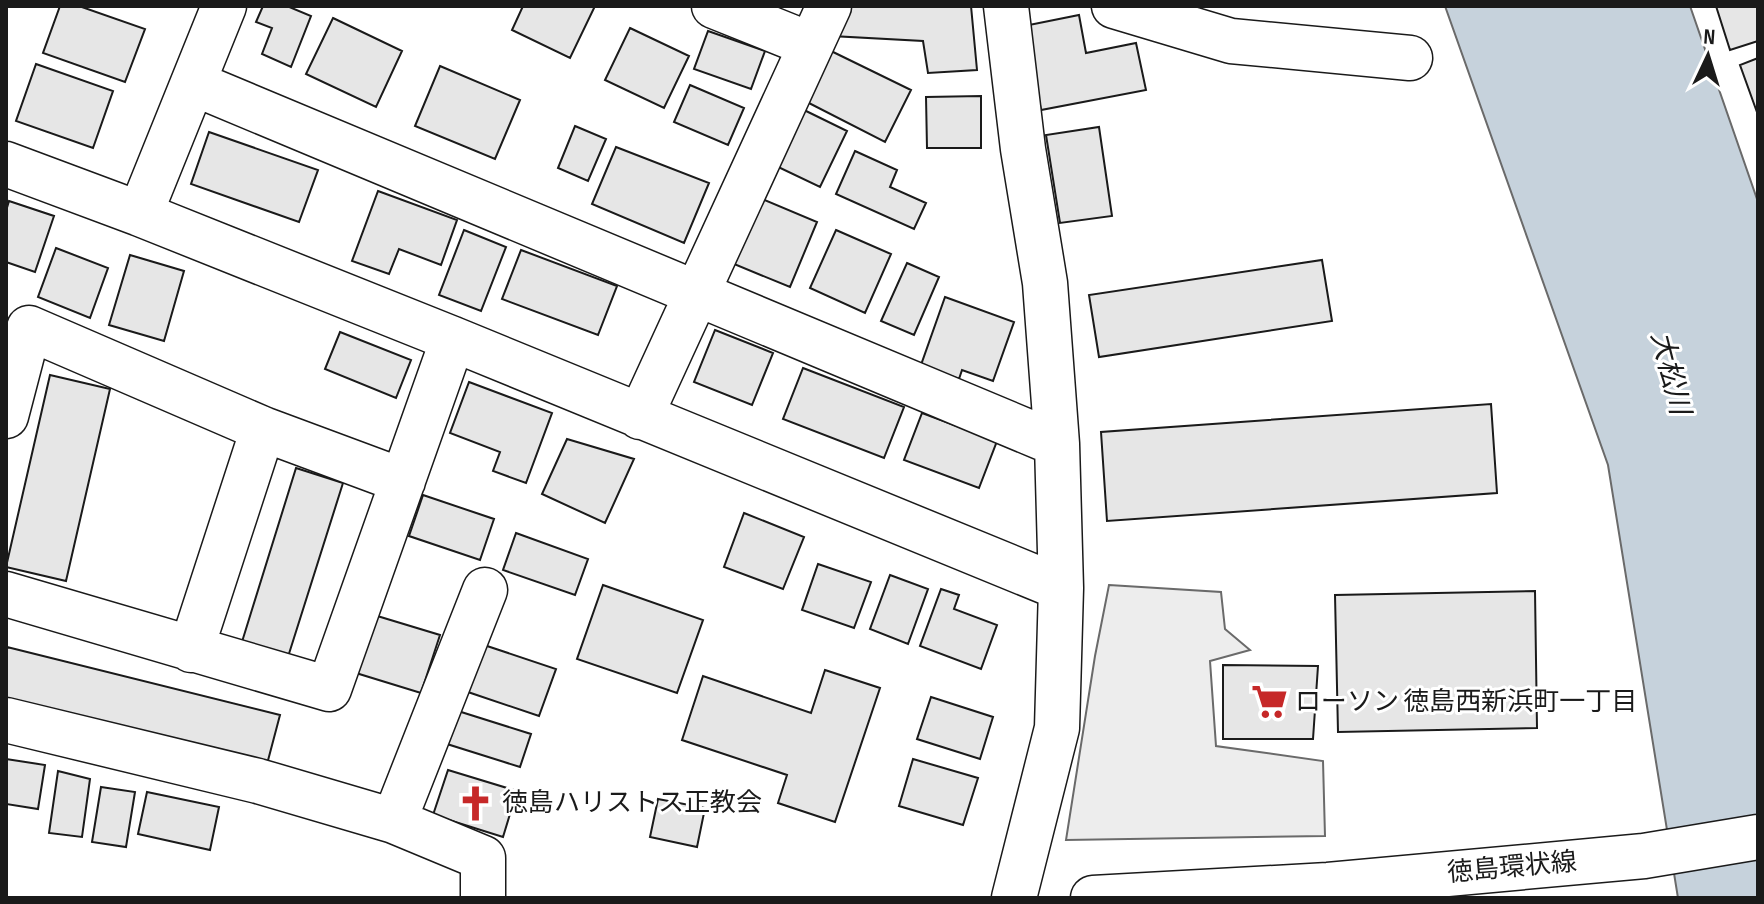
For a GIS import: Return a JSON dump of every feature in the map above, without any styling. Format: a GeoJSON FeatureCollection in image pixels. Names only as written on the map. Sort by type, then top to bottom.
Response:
{"type":"FeatureCollection","features":[{"type":"Feature","properties":{"kind":"street"},"geometry":{"type":"LineString","coordinates":[[140,214],[224,6]]}},
{"type":"Feature","properties":{"kind":"street"},"geometry":{"type":"LineString","coordinates":[[714,6],[811,45]]}},
{"type":"Feature","properties":{"kind":"street"},"geometry":{"type":"LineString","coordinates":[[640,417],[829,6]]}},
{"type":"Feature","properties":{"kind":"street"},"geometry":{"type":"LineString","coordinates":[[1006,6],[1023,149],[1045,283],[1057,444],[1061,588],[1057,728],[1014,898]]}},
{"type":"Feature","properties":{"kind":"street"},"geometry":{"type":"LineString","coordinates":[[1135,10],[1231,41],[1410,58]]}},
{"type":"Feature","properties":{"kind":"street"},"geometry":{"type":"LineString","coordinates":[[193,83],[1057,444]]}},
{"type":"Feature","properties":{"kind":"street"},"geometry":{"type":"LineString","coordinates":[[6,164],[453,339],[1061,588]]}},
{"type":"Feature","properties":{"kind":"street"},"geometry":{"type":"LineString","coordinates":[[6,416],[29,328],[263,429],[403,481]]}},
{"type":"Feature","properties":{"kind":"street"},"geometry":{"type":"LineString","coordinates":[[6,594],[329,689],[453,339]]}},
{"type":"Feature","properties":{"kind":"street"},"geometry":{"type":"LineString","coordinates":[[191,650],[263,429]]}},
{"type":"Feature","properties":{"kind":"street"},"geometry":{"type":"LineString","coordinates":[[394,821],[485,590]]}},
{"type":"Feature","properties":{"kind":"street"},"geometry":{"type":"LineString","coordinates":[[6,720],[258,781],[394,821],[483,858],[483,898]]}},
{"type":"Feature","properties":{"kind":"street","name":"徳島環状線"},"geometry":{"type":"LineString","coordinates":[[1093,898],[1328,885],[1650,855],[1758,837]]}},
{"type":"Feature","properties":{"kind":"shaded area"},"geometry":{"type":"Polygon","coordinates":[[[1109,585],[1221,592],[1225,629],[1250,650],[1210,661],[1216,746],[1323,761],[1325,836],[1066,840],[1109,585]]]}},
{"type":"Feature","properties":{"kind":"water","name":"大松川"},"geometry":{"type":"Polygon","coordinates":[[[1445,6],[1690,6],[1758,202],[1758,898],[1678,898],[1608,465],[1445,6]]]}},
{"type":"Feature","properties":{"kind":"building"},"geometry":{"type":"Polygon","coordinates":[[[60,6],[79,6],[145,29],[125,82],[43,53],[60,6]]]}},
{"type":"Feature","properties":{"kind":"building"},"geometry":{"type":"Polygon","coordinates":[[[263,6],[287,6],[311,16],[291,67],[262,54],[272,28],[256,22],[263,6]]]}},
{"type":"Feature","properties":{"kind":"building"},"geometry":{"type":"Polygon","coordinates":[[[523,6],[595,6],[570,58],[512,30],[523,6]]]}},
{"type":"Feature","properties":{"kind":"building"},"geometry":{"type":"Polygon","coordinates":[[[846,6],[971,6],[977,70],[928,73],[923,41],[832,36],[846,6]]]}},
{"type":"Feature","properties":{"kind":"building"},"geometry":{"type":"Polygon","coordinates":[[[1716,6],[1758,6],[1758,41],[1730,50],[1716,6]]]}},
{"type":"Feature","properties":{"kind":"building"},"geometry":{"type":"Polygon","coordinates":[[[1079,15],[1086,53],[1136,43],[1146,90],[1041,110],[1024,26],[1079,15]]]}},
{"type":"Feature","properties":{"kind":"building"},"geometry":{"type":"Polygon","coordinates":[[[333,18],[402,51],[376,107],[306,74],[333,18]]]}},
{"type":"Feature","properties":{"kind":"building"},"geometry":{"type":"Polygon","coordinates":[[[630,28],[689,56],[664,108],[605,80],[630,28]]]}},
{"type":"Feature","properties":{"kind":"building"},"geometry":{"type":"Polygon","coordinates":[[[708,31],[765,51],[751,89],[694,69],[708,31]]]}},
{"type":"Feature","properties":{"kind":"building"},"geometry":{"type":"Polygon","coordinates":[[[829,50],[911,90],[885,142],[803,100],[829,50]]]}},
{"type":"Feature","properties":{"kind":"building"},"geometry":{"type":"Polygon","coordinates":[[[1758,58],[1758,115],[1740,65],[1758,58]]]}},
{"type":"Feature","properties":{"kind":"building"},"geometry":{"type":"Polygon","coordinates":[[[36,64],[113,91],[93,148],[16,121],[36,64]]]}},
{"type":"Feature","properties":{"kind":"building"},"geometry":{"type":"Polygon","coordinates":[[[440,66],[520,100],[495,159],[415,126],[440,66]]]}},
{"type":"Feature","properties":{"kind":"building"},"geometry":{"type":"Polygon","coordinates":[[[690,85],[744,108],[728,145],[674,122],[690,85]]]}},
{"type":"Feature","properties":{"kind":"building"},"geometry":{"type":"Polygon","coordinates":[[[981,96],[981,148],[927,148],[926,97],[981,96]]]}},
{"type":"Feature","properties":{"kind":"building"},"geometry":{"type":"Polygon","coordinates":[[[802,109],[847,131],[820,187],[774,165],[802,109]]]}},
{"type":"Feature","properties":{"kind":"building"},"geometry":{"type":"Polygon","coordinates":[[[575,126],[606,139],[588,181],[558,168],[575,126]]]}},
{"type":"Feature","properties":{"kind":"building"},"geometry":{"type":"Polygon","coordinates":[[[1099,127],[1112,216],[1060,223],[1046,135],[1099,127]]]}},
{"type":"Feature","properties":{"kind":"building"},"geometry":{"type":"Polygon","coordinates":[[[209,132],[318,170],[299,222],[191,184],[209,132]]]}},
{"type":"Feature","properties":{"kind":"building"},"geometry":{"type":"Polygon","coordinates":[[[616,147],[709,183],[684,243],[592,204],[616,147]]]}},
{"type":"Feature","properties":{"kind":"building"},"geometry":{"type":"Polygon","coordinates":[[[855,151],[897,170],[890,187],[926,203],[914,229],[836,194],[855,151]]]}},
{"type":"Feature","properties":{"kind":"building"},"geometry":{"type":"Polygon","coordinates":[[[378,191],[457,220],[441,265],[399,249],[389,274],[352,261],[378,191]]]}},
{"type":"Feature","properties":{"kind":"building"},"geometry":{"type":"Polygon","coordinates":[[[762,199],[817,222],[790,287],[734,264],[762,199]]]}},
{"type":"Feature","properties":{"kind":"building"},"geometry":{"type":"Polygon","coordinates":[[[9,201],[54,216],[35,272],[6,262],[6,211],[9,201]]]}},
{"type":"Feature","properties":{"kind":"building"},"geometry":{"type":"Polygon","coordinates":[[[464,230],[506,247],[481,311],[439,295],[464,230]]]}},
{"type":"Feature","properties":{"kind":"building"},"geometry":{"type":"Polygon","coordinates":[[[836,230],[891,254],[865,313],[810,288],[836,230]]]}},
{"type":"Feature","properties":{"kind":"building"},"geometry":{"type":"Polygon","coordinates":[[[56,248],[108,268],[90,318],[38,297],[56,248]]]}},
{"type":"Feature","properties":{"kind":"building"},"geometry":{"type":"Polygon","coordinates":[[[521,250],[617,286],[598,335],[502,299],[521,250]]]}},
{"type":"Feature","properties":{"kind":"building"},"geometry":{"type":"Polygon","coordinates":[[[130,255],[184,271],[164,341],[109,325],[130,255]]]}},
{"type":"Feature","properties":{"kind":"building"},"geometry":{"type":"Polygon","coordinates":[[[1322,260],[1332,321],[1099,357],[1089,295],[1322,260]]]}},
{"type":"Feature","properties":{"kind":"building"},"geometry":{"type":"Polygon","coordinates":[[[907,263],[939,277],[914,335],[881,321],[907,263]]]}},
{"type":"Feature","properties":{"kind":"building"},"geometry":{"type":"Polygon","coordinates":[[[945,297],[1014,322],[993,381],[962,370],[959,379],[921,365],[945,297]]]}},
{"type":"Feature","properties":{"kind":"building"},"geometry":{"type":"Polygon","coordinates":[[[715,330],[773,353],[752,405],[694,382],[715,330]]]}},
{"type":"Feature","properties":{"kind":"building"},"geometry":{"type":"Polygon","coordinates":[[[340,332],[411,360],[396,398],[325,369],[340,332]]]}},
{"type":"Feature","properties":{"kind":"building"},"geometry":{"type":"Polygon","coordinates":[[[803,368],[904,407],[884,458],[783,419],[803,368]]]}},
{"type":"Feature","properties":{"kind":"building"},"geometry":{"type":"Polygon","coordinates":[[[50,375],[110,389],[66,581],[6,567],[50,375]]]}},
{"type":"Feature","properties":{"kind":"building"},"geometry":{"type":"Polygon","coordinates":[[[469,382],[552,413],[526,483],[493,471],[500,452],[450,433],[469,382]]]}},
{"type":"Feature","properties":{"kind":"building"},"geometry":{"type":"Polygon","coordinates":[[[1491,404],[1497,493],[1107,521],[1101,432],[1491,404]]]}},
{"type":"Feature","properties":{"kind":"building"},"geometry":{"type":"Polygon","coordinates":[[[922,413],[997,441],[979,488],[904,460],[922,413]]]}},
{"type":"Feature","properties":{"kind":"building"},"geometry":{"type":"Polygon","coordinates":[[[567,439],[634,459],[605,523],[542,494],[567,439]]]}},
{"type":"Feature","properties":{"kind":"building"},"geometry":{"type":"Polygon","coordinates":[[[296,468],[343,483],[287,660],[241,645],[296,468]]]}},
{"type":"Feature","properties":{"kind":"building"},"geometry":{"type":"Polygon","coordinates":[[[423,495],[494,519],[480,560],[409,536],[423,495]]]}},
{"type":"Feature","properties":{"kind":"building"},"geometry":{"type":"Polygon","coordinates":[[[744,513],[804,537],[783,589],[724,567],[744,513]]]}},
{"type":"Feature","properties":{"kind":"building"},"geometry":{"type":"Polygon","coordinates":[[[516,533],[588,559],[575,595],[503,570],[516,533]]]}},
{"type":"Feature","properties":{"kind":"building"},"geometry":{"type":"Polygon","coordinates":[[[818,564],[871,582],[854,628],[802,610],[818,564]]]}},
{"type":"Feature","properties":{"kind":"building"},"geometry":{"type":"Polygon","coordinates":[[[890,575],[928,589],[908,644],[870,629],[890,575]]]}},
{"type":"Feature","properties":{"kind":"building"},"geometry":{"type":"Polygon","coordinates":[[[603,585],[703,620],[677,693],[577,659],[603,585]]]}},
{"type":"Feature","properties":{"kind":"building"},"geometry":{"type":"Polygon","coordinates":[[[941,589],[959,595],[954,609],[997,625],[981,669],[920,646],[941,589]]]}},
{"type":"Feature","properties":{"kind":"building"},"geometry":{"type":"Polygon","coordinates":[[[1535,591],[1537,728],[1338,732],[1335,595],[1535,591]]]}},
{"type":"Feature","properties":{"kind":"building"},"geometry":{"type":"Polygon","coordinates":[[[374,615],[440,635],[421,693],[356,673],[374,615]]]}},
{"type":"Feature","properties":{"kind":"building"},"geometry":{"type":"Polygon","coordinates":[[[481,644],[556,669],[539,716],[465,691],[481,644]]]}},
{"type":"Feature","properties":{"kind":"building"},"geometry":{"type":"Polygon","coordinates":[[[7,647],[280,715],[266,768],[6,703],[7,647]]]}},
{"type":"Feature","properties":{"kind":"building","name":"ローソン 徳島西新浜町一丁目"},"geometry":{"type":"Polygon","coordinates":[[[1223,665],[1318,666],[1313,739],[1223,739],[1223,665]]]}},
{"type":"Feature","properties":{"kind":"building"},"geometry":{"type":"Polygon","coordinates":[[[825,670],[880,688],[835,822],[778,803],[787,775],[682,740],[703,676],[811,713],[825,670]]]}},
{"type":"Feature","properties":{"kind":"building"},"geometry":{"type":"Polygon","coordinates":[[[931,697],[993,717],[980,759],[917,739],[931,697]]]}},
{"type":"Feature","properties":{"kind":"building"},"geometry":{"type":"Polygon","coordinates":[[[458,711],[531,734],[520,767],[447,744],[458,711]]]}},
{"type":"Feature","properties":{"kind":"building"},"geometry":{"type":"Polygon","coordinates":[[[6,759],[45,765],[38,809],[6,804],[6,759]]]}},
{"type":"Feature","properties":{"kind":"building"},"geometry":{"type":"Polygon","coordinates":[[[913,759],[978,778],[963,825],[899,806],[913,759]]]}},
{"type":"Feature","properties":{"kind":"building","name":"徳島ハリストス正教会"},"geometry":{"type":"Polygon","coordinates":[[[448,770],[517,791],[503,837],[433,815],[448,770]]]}},
{"type":"Feature","properties":{"kind":"building"},"geometry":{"type":"Polygon","coordinates":[[[58,771],[90,779],[82,837],[49,833],[58,771]]]}},
{"type":"Feature","properties":{"kind":"building"},"geometry":{"type":"Polygon","coordinates":[[[101,787],[135,792],[126,847],[92,842],[101,787]]]}},
{"type":"Feature","properties":{"kind":"building"},"geometry":{"type":"Polygon","coordinates":[[[147,792],[219,807],[210,850],[138,834],[147,792]]]}},
{"type":"Feature","properties":{"kind":"building"},"geometry":{"type":"Polygon","coordinates":[[[658,799],[705,808],[697,847],[650,837],[658,799]]]}},
{"type":"Feature","properties":{"kind":"place","name":"ローソン 徳島西新浜町一丁目"},"geometry":{"type":"Point","coordinates":[1269,702]}},
{"type":"Feature","properties":{"kind":"place","name":"徳島ハリストス正教会"},"geometry":{"type":"Point","coordinates":[476,803]}}]}
